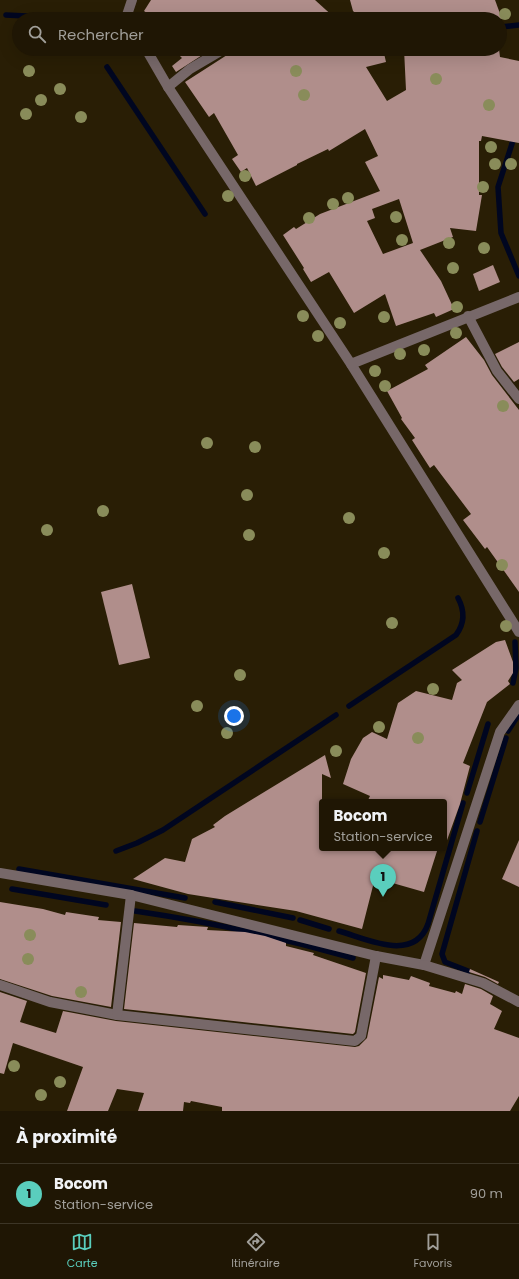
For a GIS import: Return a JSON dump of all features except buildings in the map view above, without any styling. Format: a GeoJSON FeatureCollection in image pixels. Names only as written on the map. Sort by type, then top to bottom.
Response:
{"type":"FeatureCollection","features":[{"type":"Feature","properties":{"kind":"street"},"geometry":{"type":"LineString","coordinates":[[128,12],[132,0]]}},
{"type":"Feature","properties":{"kind":"street"},"geometry":{"type":"LineString","coordinates":[[150,56],[168,87],[351,364],[519,632]]}},
{"type":"Feature","properties":{"kind":"street"},"geometry":{"type":"LineString","coordinates":[[168,87],[190,69],[212,56]]}},
{"type":"Feature","properties":{"kind":"street"},"geometry":{"type":"LineString","coordinates":[[351,364],[468,316],[519,297]]}},
{"type":"Feature","properties":{"kind":"street"},"geometry":{"type":"LineString","coordinates":[[468,316],[497,371],[519,399]]}},
{"type":"Feature","properties":{"kind":"street"},"geometry":{"type":"LineString","coordinates":[[424,964],[500,732],[519,705]]}},
{"type":"Feature","properties":{"kind":"street"},"geometry":{"type":"LineString","coordinates":[[0,873],[131,895],[376,956],[424,964],[483,983],[519,1002]]}},
{"type":"Feature","properties":{"kind":"street"},"geometry":{"type":"LineString","coordinates":[[117,1015],[131,895]]}},
{"type":"Feature","properties":{"kind":"street"},"geometry":{"type":"LineString","coordinates":[[0,985],[50,1002],[117,1015],[355,1041],[361,1036],[376,956]]}},
{"type":"Feature","properties":{"kind":"waterway"},"geometry":{"type":"LineString","coordinates":[[6,15],[12,15]]}},
{"type":"Feature","properties":{"kind":"waterway"},"geometry":{"type":"LineString","coordinates":[[507,26],[519,25]]}},
{"type":"Feature","properties":{"kind":"waterway"},"geometry":{"type":"LineString","coordinates":[[107,67],[205,214]]}},
{"type":"Feature","properties":{"kind":"waterway"},"geometry":{"type":"LineString","coordinates":[[519,122],[498,187],[501,233],[519,276]]}},
{"type":"Feature","properties":{"kind":"waterway"},"geometry":{"type":"LineString","coordinates":[[349,706],[456,635],[461,626],[463,617],[462,608],[458,598]]}},
{"type":"Feature","properties":{"kind":"waterway"},"geometry":{"type":"LineString","coordinates":[[513,683],[516,668],[515,642]]}},
{"type":"Feature","properties":{"kind":"waterway"},"geometry":{"type":"LineString","coordinates":[[508,731],[519,714]]}},
{"type":"Feature","properties":{"kind":"waterway"},"geometry":{"type":"LineString","coordinates":[[116,851],[137,843],[163,830],[336,715]]}},
{"type":"Feature","properties":{"kind":"waterway"},"geometry":{"type":"LineString","coordinates":[[467,793],[488,724]]}},
{"type":"Feature","properties":{"kind":"waterway"},"geometry":{"type":"LineString","coordinates":[[480,822],[506,738]]}},
{"type":"Feature","properties":{"kind":"waterway"},"geometry":{"type":"LineString","coordinates":[[339,931],[376,943],[389,945],[412,943],[421,936],[428,924],[463,803]]}},
{"type":"Feature","properties":{"kind":"waterway"},"geometry":{"type":"LineString","coordinates":[[466,976],[468,971],[445,962],[442,954],[477,831]]}},
{"type":"Feature","properties":{"kind":"waterway"},"geometry":{"type":"LineString","coordinates":[[19,869],[185,898]]}},
{"type":"Feature","properties":{"kind":"waterway"},"geometry":{"type":"LineString","coordinates":[[12,889],[106,905]]}},
{"type":"Feature","properties":{"kind":"waterway"},"geometry":{"type":"LineString","coordinates":[[215,902],[293,918]]}},
{"type":"Feature","properties":{"kind":"waterway"},"geometry":{"type":"LineString","coordinates":[[135,911],[245,931],[299,943],[353,958]]}},
{"type":"Feature","properties":{"kind":"waterway"},"geometry":{"type":"LineString","coordinates":[[300,920],[329,929]]}},
{"type":"Feature","properties":{"kind":"place","name":"Bocom"},"geometry":{"type":"Point","coordinates":[383,897]}}]}
